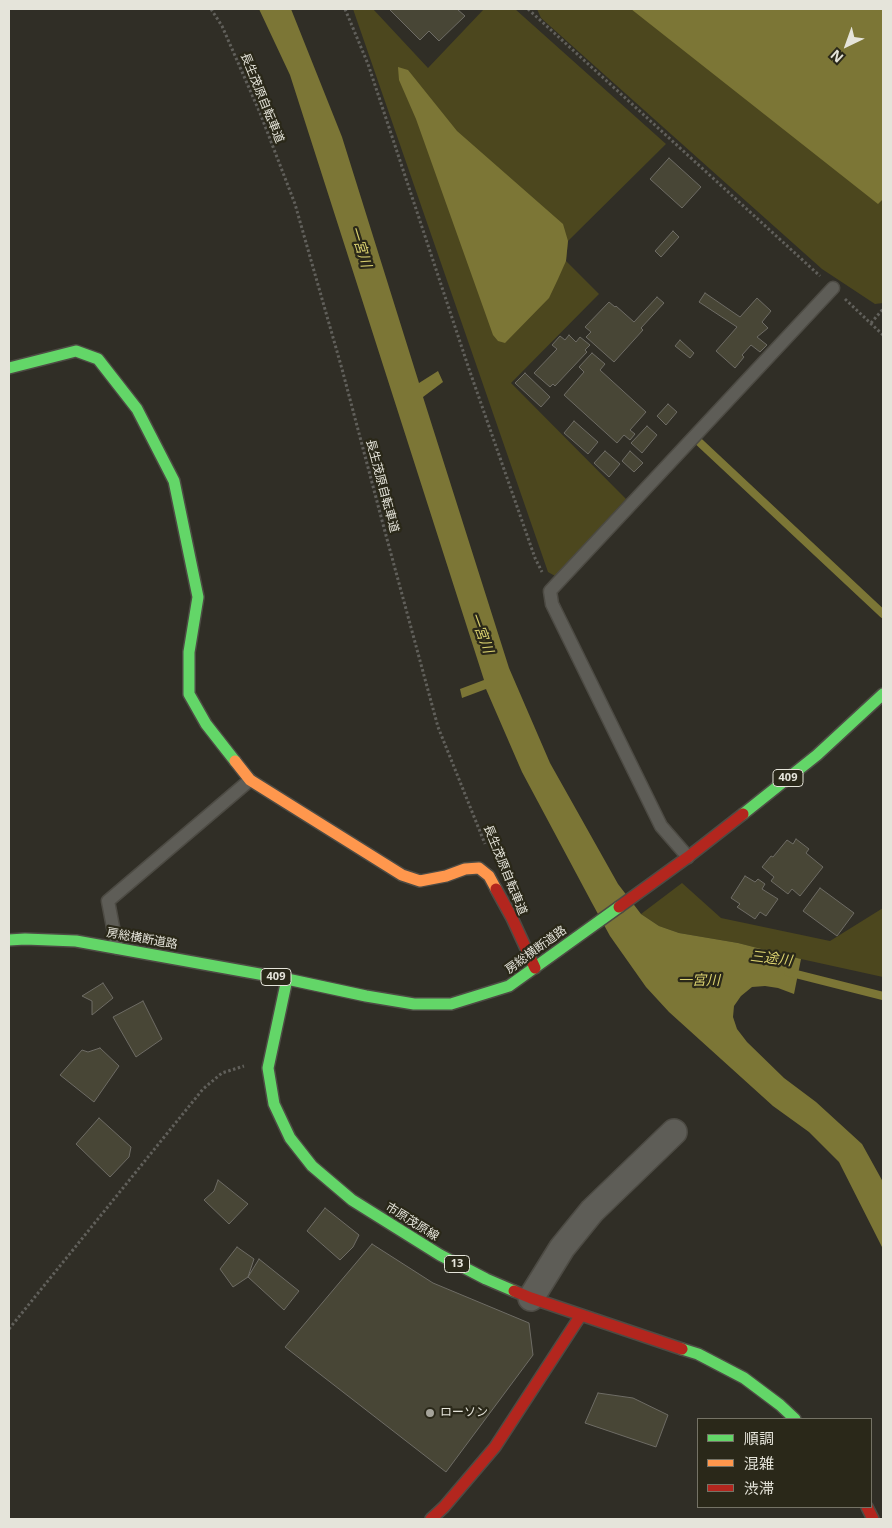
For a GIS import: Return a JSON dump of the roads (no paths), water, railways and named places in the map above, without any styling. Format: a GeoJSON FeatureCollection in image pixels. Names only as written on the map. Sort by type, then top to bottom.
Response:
{"type":"FeatureCollection","features":[{"type":"Feature","properties":{"kind":"main road"},"geometry":{"type":"LineString","coordinates":[[9,368],[76,351],[98,359],[137,409],[174,481],[198,597],[189,652],[189,694],[206,724],[250,780],[402,875],[420,881],[446,876],[465,869],[479,868],[489,876],[512,918],[535,968]]}},
{"type":"Feature","properties":{"kind":"main road","name":"房総横断道路"},"geometry":{"type":"LineString","coordinates":[[9,940],[76,941],[366,996],[414,1004],[451,1004],[509,986],[535,968],[688,856],[817,755],[883,694]]}},
{"type":"Feature","properties":{"kind":"main road","name":"市原茂原線"},"geometry":{"type":"LineString","coordinates":[[287,980],[268,1068],[274,1104],[290,1138],[312,1166],[352,1200],[398,1230],[486,1280],[531,1298],[698,1354],[744,1378],[794,1418]]}},
{"type":"Feature","properties":{"kind":"main road"},"geometry":{"type":"LineString","coordinates":[[431,1519],[444,1507],[495,1447],[581,1315]]}},
{"type":"Feature","properties":{"kind":"main road"},"geometry":{"type":"LineString","coordinates":[[867,1508],[873,1519]]}},
{"type":"Feature","properties":{"kind":"street"},"geometry":{"type":"LineString","coordinates":[[531,1298],[562,1248],[592,1212],[674,1132]]}},
{"type":"Feature","properties":{"kind":"lane"},"geometry":{"type":"LineString","coordinates":[[688,856],[661,826],[552,604],[550,591],[833,288]]}},
{"type":"Feature","properties":{"kind":"lane"},"geometry":{"type":"LineString","coordinates":[[117,948],[108,901],[250,780]]}},
{"type":"Feature","properties":{"kind":"water","name":"一宮川"},"geometry":{"type":"Polygon","coordinates":[[[259,9],[291,9],[342,137],[419,383],[438,371],[443,382],[423,397],[509,668],[550,763],[618,884],[641,914],[659,926],[679,933],[738,943],[801,959],[794,994],[778,988],[752,987],[741,996],[734,1006],[733,1017],[737,1029],[747,1042],[784,1078],[816,1102],[862,1144],[883,1182],[883,1249],[839,1162],[809,1132],[773,1106],[669,1012],[646,987],[610,936],[592,903],[522,772],[486,689],[462,698],[460,689],[484,680],[290,75],[259,9]]]}},
{"type":"Feature","properties":{"kind":"water"},"geometry":{"type":"Polygon","coordinates":[[[631,9],[883,9],[883,199],[878,204],[631,9]]]}},
{"type":"Feature","properties":{"kind":"water"},"geometry":{"type":"Polygon","coordinates":[[[398,67],[408,70],[457,131],[563,224],[568,241],[566,261],[549,298],[505,343],[498,341],[493,335],[416,119],[399,80],[398,67]]]}},
{"type":"Feature","properties":{"kind":"waterway"},"geometry":{"type":"LineString","coordinates":[[697,440],[883,614]]}},
{"type":"Feature","properties":{"kind":"waterway","name":"三途川"},"geometry":{"type":"LineString","coordinates":[[788,972],[883,996]]}},
{"type":"Feature","properties":{"kind":"place","name":"ローソン"},"geometry":{"type":"Point","coordinates":[430,1413]}}]}
